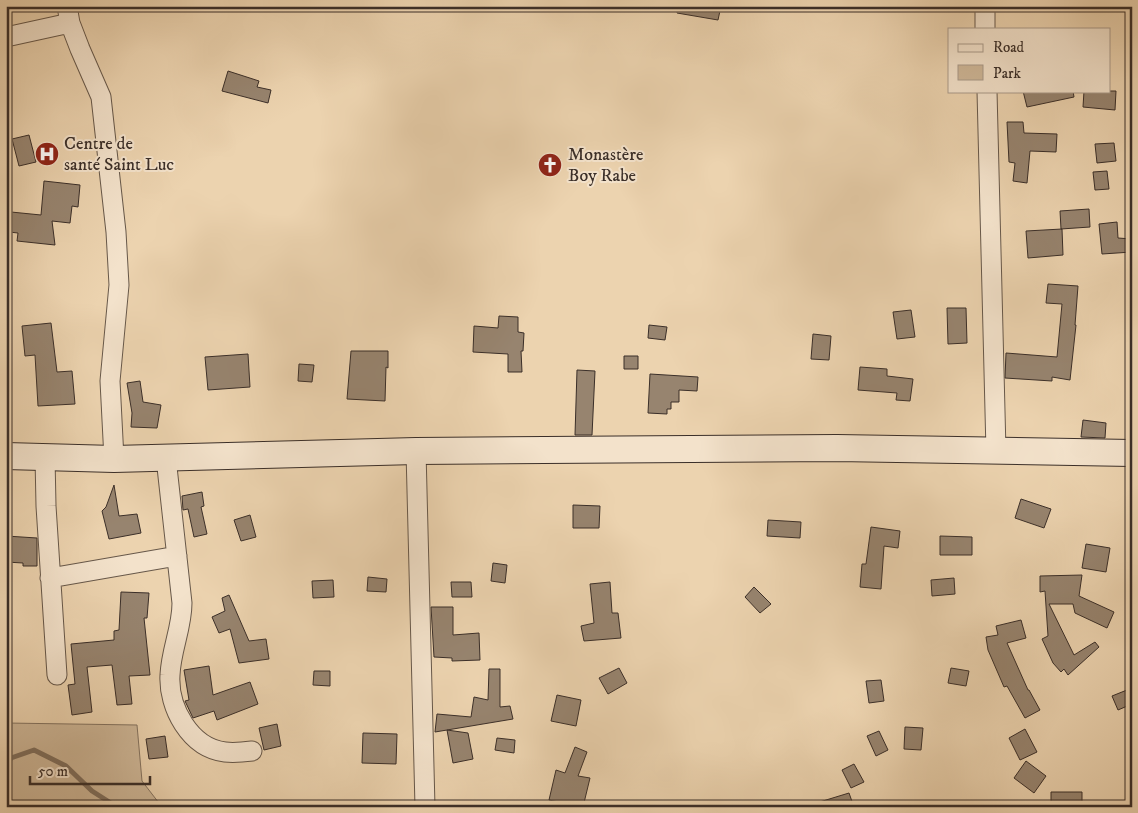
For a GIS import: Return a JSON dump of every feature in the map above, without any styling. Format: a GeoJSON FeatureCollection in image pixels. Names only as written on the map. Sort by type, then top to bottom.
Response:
{"type":"FeatureCollection","features":[{"type":"Feature","properties":{"kind":"main road"},"geometry":{"type":"LineString","coordinates":[[6,456],[114,459],[416,451],[837,448],[1132,453]]}},
{"type":"Feature","properties":{"kind":"street"},"geometry":{"type":"LineString","coordinates":[[985,6],[985,28]]}},
{"type":"Feature","properties":{"kind":"street"},"geometry":{"type":"LineString","coordinates":[[6,37],[68,15],[101,97],[116,232],[119,285],[110,381],[114,459]]}},
{"type":"Feature","properties":{"kind":"street"},"geometry":{"type":"LineString","coordinates":[[987,92],[996,452]]}},
{"type":"Feature","properties":{"kind":"street"},"geometry":{"type":"LineString","coordinates":[[416,451],[425,807]]}},
{"type":"Feature","properties":{"kind":"street"},"geometry":{"type":"LineString","coordinates":[[45,457],[50,578],[58,675]]}},
{"type":"Feature","properties":{"kind":"street"},"geometry":{"type":"LineString","coordinates":[[166,458],[182,603],[182,618],[172,657],[170,675],[170,692],[174,708],[190,731],[209,747],[225,752],[252,751]]}},
{"type":"Feature","properties":{"kind":"street"},"geometry":{"type":"LineString","coordinates":[[50,578],[177,556]]}},
{"type":"Feature","properties":{"kind":"green space"},"geometry":{"type":"Polygon","coordinates":[[[6,723],[137,725],[142,781],[162,807],[6,807],[6,723]]]}},
{"type":"Feature","properties":{"kind":"building"},"geometry":{"type":"Polygon","coordinates":[[[678,6],[721,6],[718,20],[677,13],[678,6]]]}},
{"type":"Feature","properties":{"kind":"building"},"geometry":{"type":"Polygon","coordinates":[[[228,71],[259,81],[257,87],[271,90],[268,103],[222,91],[228,71]]]}},
{"type":"Feature","properties":{"kind":"building"},"geometry":{"type":"Polygon","coordinates":[[[1116,91],[1115,110],[1083,107],[1084,92],[1116,91]]]}},
{"type":"Feature","properties":{"kind":"building"},"geometry":{"type":"Polygon","coordinates":[[[1023,92],[1073,92],[1074,97],[1027,107],[1023,92]]]}},
{"type":"Feature","properties":{"kind":"building"},"geometry":{"type":"Polygon","coordinates":[[[1007,122],[1023,122],[1024,133],[1057,134],[1056,152],[1030,151],[1027,183],[1013,181],[1015,163],[1009,162],[1007,122]]]}},
{"type":"Feature","properties":{"kind":"building"},"geometry":{"type":"Polygon","coordinates":[[[29,135],[36,162],[19,166],[12,139],[29,135]]]}},
{"type":"Feature","properties":{"kind":"building"},"geometry":{"type":"Polygon","coordinates":[[[1114,143],[1116,161],[1097,163],[1095,144],[1114,143]]]}},
{"type":"Feature","properties":{"kind":"building"},"geometry":{"type":"Polygon","coordinates":[[[1107,171],[1109,189],[1095,190],[1093,172],[1107,171]]]}},
{"type":"Feature","properties":{"kind":"building"},"geometry":{"type":"Polygon","coordinates":[[[44,181],[80,185],[78,207],[72,206],[70,223],[52,221],[55,245],[17,241],[18,233],[9,232],[11,212],[41,215],[44,181]]]}},
{"type":"Feature","properties":{"kind":"building"},"geometry":{"type":"Polygon","coordinates":[[[1089,209],[1090,227],[1061,229],[1060,211],[1089,209]]]}},
{"type":"Feature","properties":{"kind":"building"},"geometry":{"type":"Polygon","coordinates":[[[1117,222],[1118,238],[1132,239],[1132,252],[1102,254],[1099,224],[1117,222]]]}},
{"type":"Feature","properties":{"kind":"building"},"geometry":{"type":"Polygon","coordinates":[[[1062,229],[1063,255],[1028,258],[1026,231],[1062,229]]]}},
{"type":"Feature","properties":{"kind":"building"},"geometry":{"type":"Polygon","coordinates":[[[1048,284],[1078,286],[1070,380],[1052,377],[1052,381],[1005,378],[1006,353],[1057,357],[1062,304],[1046,303],[1048,284]]]}},
{"type":"Feature","properties":{"kind":"building"},"geometry":{"type":"Polygon","coordinates":[[[947,308],[966,308],[967,343],[948,344],[947,308]]]}},
{"type":"Feature","properties":{"kind":"building"},"geometry":{"type":"Polygon","coordinates":[[[911,310],[915,337],[897,339],[893,312],[911,310]]]}},
{"type":"Feature","properties":{"kind":"building"},"geometry":{"type":"Polygon","coordinates":[[[499,316],[518,317],[518,332],[524,333],[523,351],[521,351],[522,372],[508,372],[508,354],[473,352],[474,326],[498,328],[499,316]]]}},
{"type":"Feature","properties":{"kind":"building"},"geometry":{"type":"Polygon","coordinates":[[[51,323],[57,372],[72,371],[75,404],[38,406],[35,355],[25,356],[22,326],[51,323]]]}},
{"type":"Feature","properties":{"kind":"building"},"geometry":{"type":"Polygon","coordinates":[[[649,325],[667,327],[665,340],[648,338],[649,325]]]}},
{"type":"Feature","properties":{"kind":"building"},"geometry":{"type":"Polygon","coordinates":[[[813,334],[831,336],[829,360],[811,359],[813,334]]]}},
{"type":"Feature","properties":{"kind":"building"},"geometry":{"type":"Polygon","coordinates":[[[351,351],[388,351],[385,401],[347,399],[351,351]]]}},
{"type":"Feature","properties":{"kind":"building"},"geometry":{"type":"Polygon","coordinates":[[[248,354],[250,387],[208,390],[205,357],[248,354]]]}},
{"type":"Feature","properties":{"kind":"building"},"geometry":{"type":"Polygon","coordinates":[[[624,356],[638,356],[638,369],[624,369],[624,356]]]}},
{"type":"Feature","properties":{"kind":"building"},"geometry":{"type":"Polygon","coordinates":[[[299,364],[314,365],[312,382],[298,381],[299,364]]]}},
{"type":"Feature","properties":{"kind":"building"},"geometry":{"type":"Polygon","coordinates":[[[860,367],[887,369],[887,376],[913,379],[910,401],[896,400],[897,393],[858,390],[860,367]]]}},
{"type":"Feature","properties":{"kind":"building"},"geometry":{"type":"Polygon","coordinates":[[[577,370],[595,371],[592,435],[575,435],[577,370]]]}},
{"type":"Feature","properties":{"kind":"building"},"geometry":{"type":"Polygon","coordinates":[[[650,374],[698,377],[697,391],[679,390],[679,402],[671,402],[671,409],[667,409],[667,414],[648,413],[650,374]]]}},
{"type":"Feature","properties":{"kind":"building"},"geometry":{"type":"Polygon","coordinates":[[[140,381],[143,402],[161,405],[157,428],[131,427],[132,413],[127,383],[140,381]]]}},
{"type":"Feature","properties":{"kind":"building"},"geometry":{"type":"Polygon","coordinates":[[[1083,420],[1106,423],[1105,438],[1081,437],[1083,420]]]}},
{"type":"Feature","properties":{"kind":"building"},"geometry":{"type":"Polygon","coordinates":[[[114,485],[119,516],[137,514],[141,533],[109,539],[102,511],[106,507],[114,485]]]}},
{"type":"Feature","properties":{"kind":"building"},"geometry":{"type":"Polygon","coordinates":[[[202,492],[204,506],[201,507],[207,534],[194,537],[188,509],[183,510],[182,496],[202,492]]]}},
{"type":"Feature","properties":{"kind":"building"},"geometry":{"type":"Polygon","coordinates":[[[1021,499],[1051,509],[1044,528],[1015,518],[1021,499]]]}},
{"type":"Feature","properties":{"kind":"building"},"geometry":{"type":"Polygon","coordinates":[[[573,505],[600,506],[599,528],[573,528],[573,505]]]}},
{"type":"Feature","properties":{"kind":"building"},"geometry":{"type":"Polygon","coordinates":[[[250,515],[256,537],[241,541],[234,520],[250,515]]]}},
{"type":"Feature","properties":{"kind":"building"},"geometry":{"type":"Polygon","coordinates":[[[768,520],[801,522],[800,538],[767,536],[768,520]]]}},
{"type":"Feature","properties":{"kind":"building"},"geometry":{"type":"Polygon","coordinates":[[[871,527],[900,531],[898,548],[884,546],[881,589],[860,587],[862,564],[866,564],[871,527]]]}},
{"type":"Feature","properties":{"kind":"building"},"geometry":{"type":"Polygon","coordinates":[[[6,536],[37,538],[37,566],[23,566],[23,563],[6,562],[6,536]]]}},
{"type":"Feature","properties":{"kind":"building"},"geometry":{"type":"Polygon","coordinates":[[[940,536],[972,537],[972,555],[940,555],[940,536]]]}},
{"type":"Feature","properties":{"kind":"building"},"geometry":{"type":"Polygon","coordinates":[[[1086,544],[1110,548],[1106,572],[1082,568],[1086,544]]]}},
{"type":"Feature","properties":{"kind":"building"},"geometry":{"type":"Polygon","coordinates":[[[493,563],[507,565],[505,583],[491,581],[493,563]]]}},
{"type":"Feature","properties":{"kind":"building"},"geometry":{"type":"Polygon","coordinates":[[[1082,575],[1079,596],[1114,612],[1107,628],[1075,613],[1073,604],[1049,604],[1074,655],[1095,642],[1099,647],[1068,675],[1064,669],[1061,672],[1053,663],[1042,639],[1048,636],[1045,591],[1040,592],[1040,576],[1082,575]]]}},
{"type":"Feature","properties":{"kind":"building"},"geometry":{"type":"Polygon","coordinates":[[[368,577],[387,579],[386,592],[367,591],[368,577]]]}},
{"type":"Feature","properties":{"kind":"building"},"geometry":{"type":"Polygon","coordinates":[[[954,578],[955,594],[932,596],[931,580],[954,578]]]}},
{"type":"Feature","properties":{"kind":"building"},"geometry":{"type":"Polygon","coordinates":[[[333,580],[334,597],[313,598],[312,581],[333,580]]]}},
{"type":"Feature","properties":{"kind":"building"},"geometry":{"type":"Polygon","coordinates":[[[451,582],[471,582],[472,597],[452,597],[451,582]]]}},
{"type":"Feature","properties":{"kind":"building"},"geometry":{"type":"Polygon","coordinates":[[[610,582],[612,613],[618,613],[621,638],[584,641],[581,626],[594,623],[590,584],[610,582]]]}},
{"type":"Feature","properties":{"kind":"building"},"geometry":{"type":"Polygon","coordinates":[[[754,587],[771,604],[760,613],[745,597],[754,587]]]}},
{"type":"Feature","properties":{"kind":"building"},"geometry":{"type":"Polygon","coordinates":[[[121,592],[149,593],[147,618],[144,618],[150,675],[129,676],[132,704],[117,705],[112,665],[87,667],[92,712],[72,715],[68,685],[75,684],[71,644],[114,640],[114,631],[119,630],[121,592]]]}},
{"type":"Feature","properties":{"kind":"building"},"geometry":{"type":"Polygon","coordinates":[[[229,595],[249,641],[266,639],[269,659],[239,663],[230,629],[219,633],[212,617],[225,611],[222,598],[229,595]]]}},
{"type":"Feature","properties":{"kind":"building"},"geometry":{"type":"Polygon","coordinates":[[[431,607],[453,607],[453,635],[479,633],[480,660],[452,661],[452,658],[434,657],[431,607]]]}},
{"type":"Feature","properties":{"kind":"building"},"geometry":{"type":"Polygon","coordinates":[[[1021,620],[1026,638],[1007,643],[1028,690],[1040,710],[1025,718],[1007,686],[1004,687],[988,650],[986,637],[998,635],[996,626],[1021,620]]]}},
{"type":"Feature","properties":{"kind":"building"},"geometry":{"type":"Polygon","coordinates":[[[209,666],[213,695],[250,682],[258,704],[217,720],[214,711],[193,718],[185,701],[189,700],[184,670],[209,666]]]}},
{"type":"Feature","properties":{"kind":"building"},"geometry":{"type":"Polygon","coordinates":[[[619,668],[627,683],[608,694],[599,678],[619,668]]]}},
{"type":"Feature","properties":{"kind":"building"},"geometry":{"type":"Polygon","coordinates":[[[951,668],[969,671],[966,686],[948,683],[951,668]]]}},
{"type":"Feature","properties":{"kind":"building"},"geometry":{"type":"Polygon","coordinates":[[[489,669],[500,669],[500,707],[510,706],[513,719],[435,732],[437,714],[471,717],[474,697],[488,700],[489,669]]]}},
{"type":"Feature","properties":{"kind":"building"},"geometry":{"type":"Polygon","coordinates":[[[314,671],[330,671],[330,686],[313,685],[314,671]]]}},
{"type":"Feature","properties":{"kind":"building"},"geometry":{"type":"Polygon","coordinates":[[[881,680],[884,701],[869,703],[866,681],[881,680]]]}},
{"type":"Feature","properties":{"kind":"building"},"geometry":{"type":"Polygon","coordinates":[[[1132,688],[1132,704],[1118,710],[1112,696],[1132,688]]]}},
{"type":"Feature","properties":{"kind":"building"},"geometry":{"type":"Polygon","coordinates":[[[557,695],[581,700],[576,726],[551,721],[557,695]]]}},
{"type":"Feature","properties":{"kind":"building"},"geometry":{"type":"Polygon","coordinates":[[[277,724],[281,746],[264,750],[259,728],[277,724]]]}},
{"type":"Feature","properties":{"kind":"building"},"geometry":{"type":"Polygon","coordinates":[[[905,727],[923,728],[921,750],[904,749],[905,727]]]}},
{"type":"Feature","properties":{"kind":"building"},"geometry":{"type":"Polygon","coordinates":[[[1025,729],[1037,752],[1020,760],[1009,738],[1025,729]]]}},
{"type":"Feature","properties":{"kind":"building"},"geometry":{"type":"Polygon","coordinates":[[[447,730],[468,733],[473,759],[453,763],[447,730]]]}},
{"type":"Feature","properties":{"kind":"building"},"geometry":{"type":"Polygon","coordinates":[[[879,731],[888,750],[876,756],[867,736],[879,731]]]}},
{"type":"Feature","properties":{"kind":"building"},"geometry":{"type":"Polygon","coordinates":[[[363,733],[397,734],[396,764],[362,763],[363,733]]]}},
{"type":"Feature","properties":{"kind":"building"},"geometry":{"type":"Polygon","coordinates":[[[165,736],[168,757],[149,759],[146,739],[165,736]]]}},
{"type":"Feature","properties":{"kind":"building"},"geometry":{"type":"Polygon","coordinates":[[[497,738],[515,740],[514,753],[495,750],[497,738]]]}},
{"type":"Feature","properties":{"kind":"building"},"geometry":{"type":"Polygon","coordinates":[[[575,747],[587,752],[578,776],[590,778],[583,807],[549,800],[556,770],[565,773],[575,747]]]}},
{"type":"Feature","properties":{"kind":"building"},"geometry":{"type":"Polygon","coordinates":[[[1026,761],[1046,776],[1034,793],[1014,778],[1026,761]]]}},
{"type":"Feature","properties":{"kind":"building"},"geometry":{"type":"Polygon","coordinates":[[[854,764],[864,782],[851,788],[842,770],[854,764]]]}},
{"type":"Feature","properties":{"kind":"building"},"geometry":{"type":"Polygon","coordinates":[[[1051,792],[1082,792],[1082,807],[1051,807],[1051,792]]]}},
{"type":"Feature","properties":{"kind":"building"},"geometry":{"type":"Polygon","coordinates":[[[849,793],[854,807],[814,807],[813,804],[849,793]]]}},
{"type":"Feature","properties":{"kind":"waterway"},"geometry":{"type":"LineString","coordinates":[[6,767],[11,758],[34,750],[66,766],[92,791],[117,807]]}},
{"type":"Feature","properties":{"kind":"place","name":"Centre de santé Saint Luc"},"geometry":{"type":"Point","coordinates":[47,154]}},
{"type":"Feature","properties":{"kind":"place","name":"Monastère Boy Rabe"},"geometry":{"type":"Point","coordinates":[550,165]}}]}
